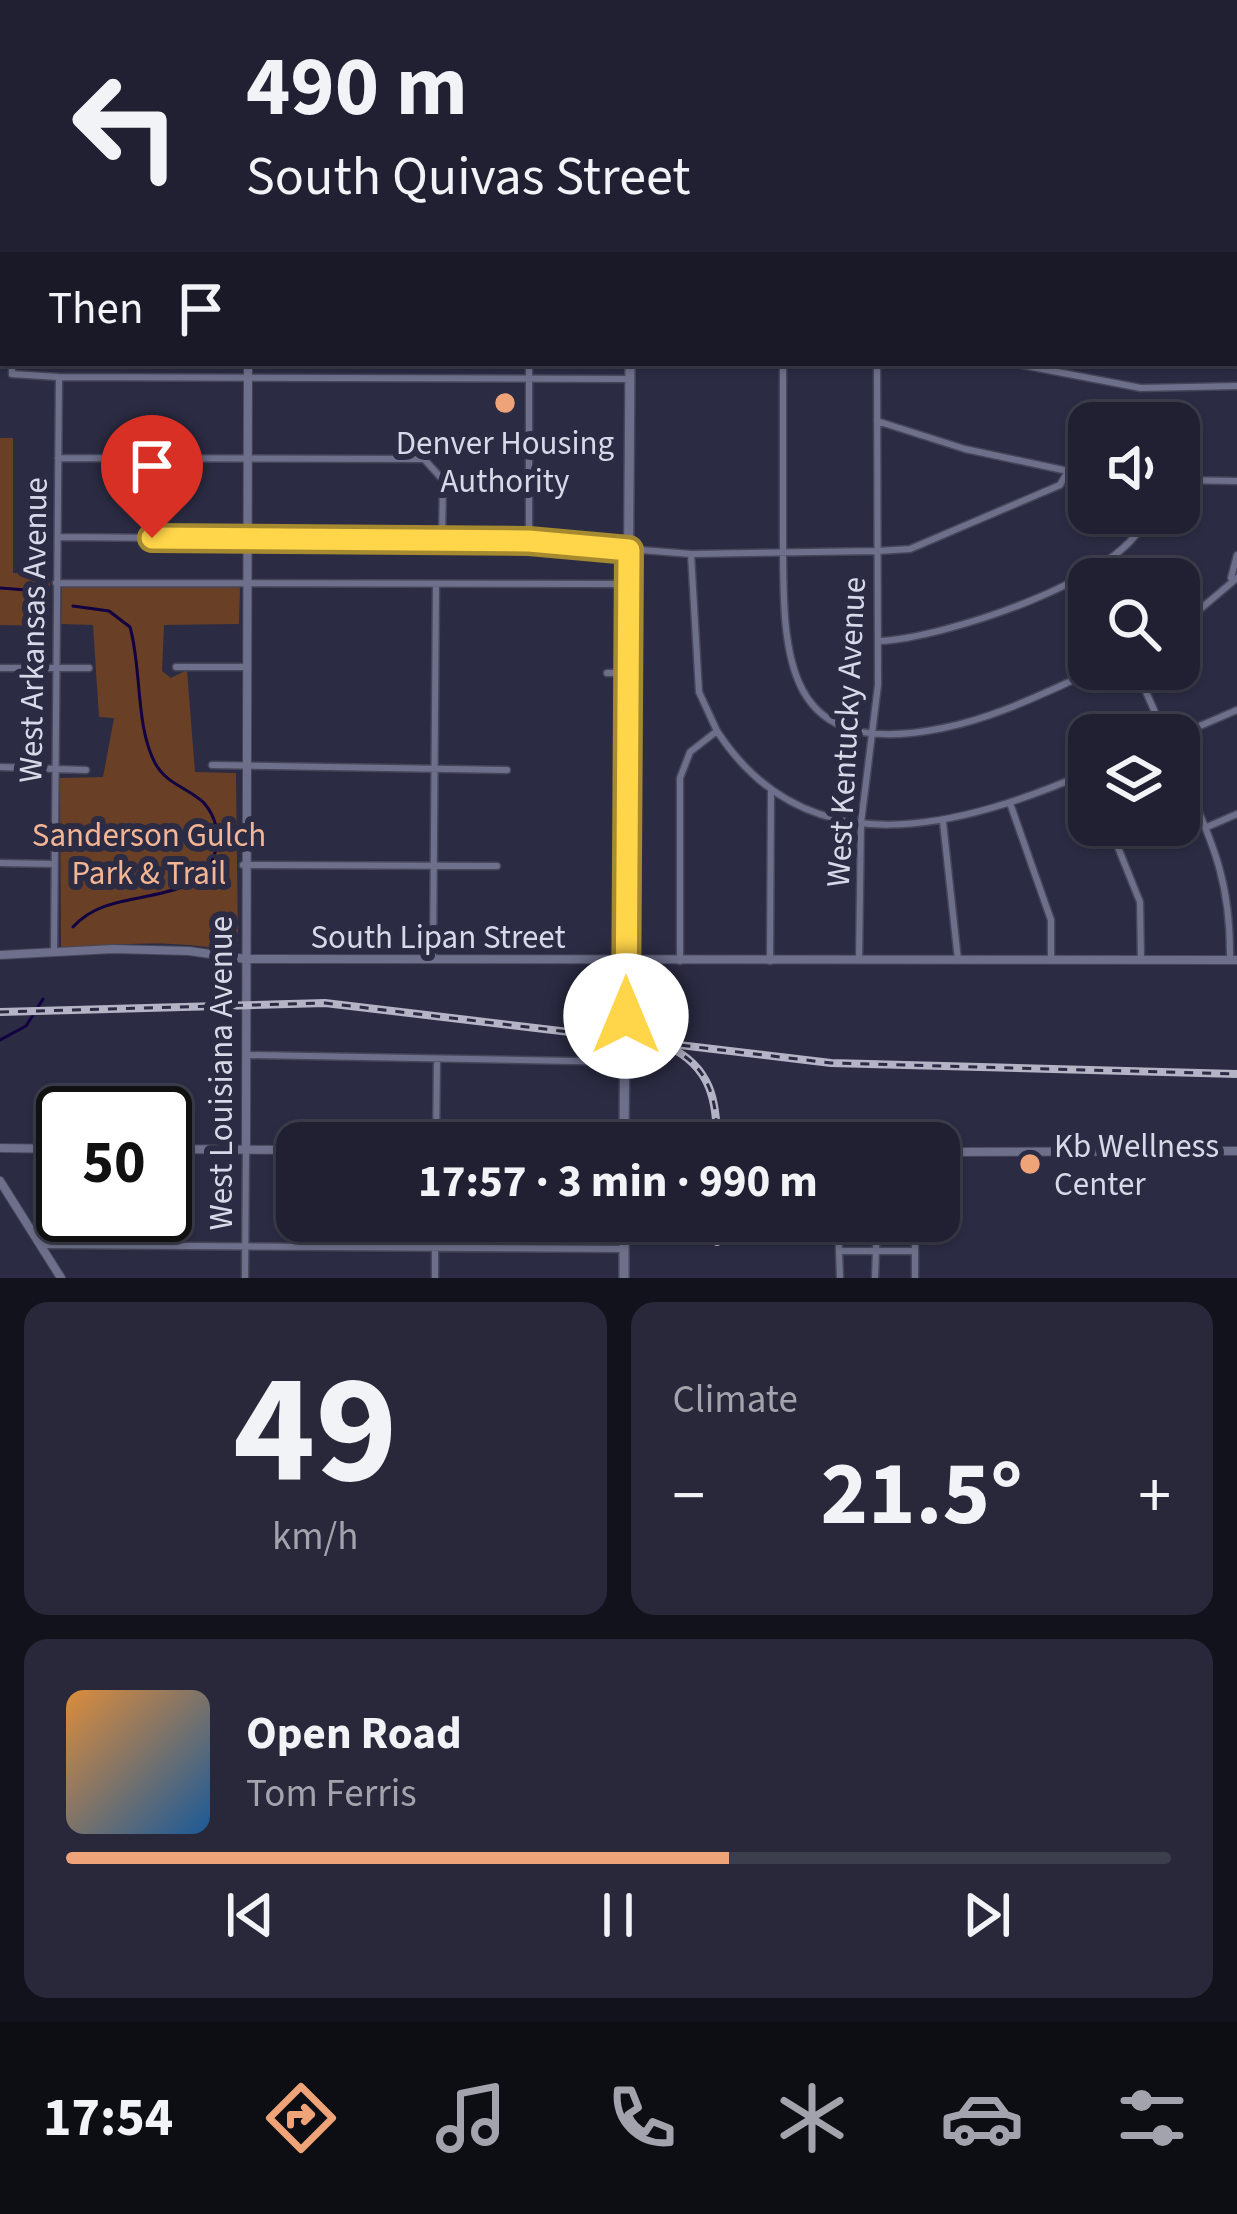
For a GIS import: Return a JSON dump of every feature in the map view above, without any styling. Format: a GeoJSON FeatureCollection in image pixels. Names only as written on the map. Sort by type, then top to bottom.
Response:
{"type":"FeatureCollection","features":[{"type":"Feature","properties":{"kind":"main road"},"geometry":{"type":"LineString","coordinates":[[625,1122],[630,366]]}},
{"type":"Feature","properties":{"kind":"main road"},"geometry":{"type":"LineString","coordinates":[[624,1242],[624,1278]]}},
{"type":"Feature","properties":{"kind":"street"},"geometry":{"type":"LineString","coordinates":[[12,366],[12,374],[58,377],[630,379]]}},
{"type":"Feature","properties":{"kind":"street","name":"West Louisiana Avenue"},"geometry":{"type":"LineString","coordinates":[[245,1278],[248,366]]}},
{"type":"Feature","properties":{"kind":"street"},"geometry":{"type":"LineString","coordinates":[[529,366],[529,541]]}},
{"type":"Feature","properties":{"kind":"street"},"geometry":{"type":"LineString","coordinates":[[783,366],[785,649],[802,693],[834,720],[872,731],[928,730],[964,723],[1068,681]]}},
{"type":"Feature","properties":{"kind":"street","name":"West Kentucky Avenue"},"geometry":{"type":"LineString","coordinates":[[859,960],[861,824],[879,641],[878,366]]}},
{"type":"Feature","properties":{"kind":"street"},"geometry":{"type":"LineString","coordinates":[[1027,366],[1141,388],[1237,386]]}},
{"type":"Feature","properties":{"kind":"street","name":"West Arkansas Avenue"},"geometry":{"type":"LineString","coordinates":[[54,955],[58,377]]}},
{"type":"Feature","properties":{"kind":"street"},"geometry":{"type":"LineString","coordinates":[[58,537],[529,541],[691,554],[910,549],[1060,485],[1068,471],[965,449],[877,421]]}},
{"type":"Feature","properties":{"kind":"street"},"geometry":{"type":"LineString","coordinates":[[58,458],[424,459],[443,480],[442,541]]}},
{"type":"Feature","properties":{"kind":"street"},"geometry":{"type":"LineString","coordinates":[[1200,480],[1237,481]]}},
{"type":"Feature","properties":{"kind":"street"},"geometry":{"type":"LineString","coordinates":[[1116,558],[1138,534]]}},
{"type":"Feature","properties":{"kind":"street"},"geometry":{"type":"LineString","coordinates":[[691,554],[699,692],[717,731],[742,766],[771,792],[816,813],[861,824],[944,821],[1011,806],[1068,782]]}},
{"type":"Feature","properties":{"kind":"street"},"geometry":{"type":"LineString","coordinates":[[1200,608],[1234,578],[1237,555]]}},
{"type":"Feature","properties":{"kind":"street"},"geometry":{"type":"LineString","coordinates":[[56,583],[628,584]]}},
{"type":"Feature","properties":{"kind":"street"},"geometry":{"type":"LineString","coordinates":[[433,959],[436,584]]}},
{"type":"Feature","properties":{"kind":"street"},"geometry":{"type":"LineString","coordinates":[[879,641],[944,632],[1068,586]]}},
{"type":"Feature","properties":{"kind":"street"},"geometry":{"type":"LineString","coordinates":[[176,667],[245,667]]}},
{"type":"Feature","properties":{"kind":"street"},"geometry":{"type":"LineString","coordinates":[[0,668],[89,668]]}},
{"type":"Feature","properties":{"kind":"street"},"geometry":{"type":"LineString","coordinates":[[607,674],[625,674]]}},
{"type":"Feature","properties":{"kind":"street"},"geometry":{"type":"LineString","coordinates":[[1200,726],[1237,710]]}},
{"type":"Feature","properties":{"kind":"street"},"geometry":{"type":"LineString","coordinates":[[680,961],[680,778],[696,745],[717,731]]}},
{"type":"Feature","properties":{"kind":"street"},"geometry":{"type":"LineString","coordinates":[[0,766],[86,770]]}},
{"type":"Feature","properties":{"kind":"street"},"geometry":{"type":"LineString","coordinates":[[212,766],[507,770]]}},
{"type":"Feature","properties":{"kind":"street"},"geometry":{"type":"LineString","coordinates":[[770,961],[771,792]]}},
{"type":"Feature","properties":{"kind":"street"},"geometry":{"type":"LineString","coordinates":[[1011,806],[1051,920],[1052,960]]}},
{"type":"Feature","properties":{"kind":"street"},"geometry":{"type":"LineString","coordinates":[[1200,814],[1231,904],[1233,960]]}},
{"type":"Feature","properties":{"kind":"street"},"geometry":{"type":"LineString","coordinates":[[1206,828],[1237,814]]}},
{"type":"Feature","properties":{"kind":"street"},"geometry":{"type":"LineString","coordinates":[[944,821],[958,960]]}},
{"type":"Feature","properties":{"kind":"street"},"geometry":{"type":"LineString","coordinates":[[1117,846],[1140,902],[1141,960]]}},
{"type":"Feature","properties":{"kind":"street"},"geometry":{"type":"LineString","coordinates":[[0,863],[54,864]]}},
{"type":"Feature","properties":{"kind":"street"},"geometry":{"type":"LineString","coordinates":[[243,865],[496,866]]}},
{"type":"Feature","properties":{"kind":"street","name":"South Lipan Street"},"geometry":{"type":"LineString","coordinates":[[0,955],[151,950],[244,959],[1233,960]]}},
{"type":"Feature","properties":{"kind":"street"},"geometry":{"type":"LineString","coordinates":[[249,1055],[625,1062]]}},
{"type":"Feature","properties":{"kind":"street"},"geometry":{"type":"LineString","coordinates":[[436,1122],[437,1059]]}},
{"type":"Feature","properties":{"kind":"street"},"geometry":{"type":"LineString","coordinates":[[0,1148],[36,1149]]}},
{"type":"Feature","properties":{"kind":"street"},"geometry":{"type":"LineString","coordinates":[[192,1149],[276,1150]]}},
{"type":"Feature","properties":{"kind":"street"},"geometry":{"type":"LineString","coordinates":[[960,1152],[1237,1151]]}},
{"type":"Feature","properties":{"kind":"street"},"geometry":{"type":"LineString","coordinates":[[0,1181],[62,1278]]}},
{"type":"Feature","properties":{"kind":"street"},"geometry":{"type":"LineString","coordinates":[[435,1242],[435,1278]]}},
{"type":"Feature","properties":{"kind":"street"},"geometry":{"type":"LineString","coordinates":[[839,1242],[840,1278]]}},
{"type":"Feature","properties":{"kind":"street"},"geometry":{"type":"LineString","coordinates":[[875,1278],[876,1242]]}},
{"type":"Feature","properties":{"kind":"street"},"geometry":{"type":"LineString","coordinates":[[915,1242],[915,1278]]}},
{"type":"Feature","properties":{"kind":"street"},"geometry":{"type":"LineString","coordinates":[[44,1245],[624,1249]]}},
{"type":"Feature","properties":{"kind":"street"},"geometry":{"type":"LineString","coordinates":[[839,1251],[915,1251]]}},
{"type":"Feature","properties":{"kind":"green space"},"geometry":{"type":"Polygon","coordinates":[[[0,438],[13,438],[13,573],[50,575],[49,626],[0,625],[0,438]]]}},
{"type":"Feature","properties":{"kind":"green space","name":"Sanderson Gulch Park & Trail"},"geometry":{"type":"Polygon","coordinates":[[[240,586],[239,624],[164,625],[162,671],[171,678],[187,670],[195,772],[236,773],[238,945],[231,951],[167,944],[61,948],[60,778],[103,777],[114,718],[99,717],[93,625],[61,624],[62,587],[240,586]]]}},
{"type":"Feature","properties":{"kind":"waterway"},"geometry":{"type":"LineString","coordinates":[[0,588],[40,591]]}},
{"type":"Feature","properties":{"kind":"waterway"},"geometry":{"type":"LineString","coordinates":[[73,606],[109,611],[130,627],[144,731],[155,763],[204,803],[212,814],[217,838],[211,861],[195,880],[97,909],[73,927]]}},
{"type":"Feature","properties":{"kind":"waterway"},"geometry":{"type":"LineString","coordinates":[[0,1040],[26,1026],[43,999]]}},
{"type":"Feature","properties":{"kind":"railway"},"geometry":{"type":"LineString","coordinates":[[0,1012],[325,1003],[831,1063],[1237,1074]]}},
{"type":"Feature","properties":{"kind":"railway"},"geometry":{"type":"LineString","coordinates":[[669,1047],[703,1075],[716,1122]]}},
{"type":"Feature","properties":{"kind":"place","name":"Denver Housing Authority"},"geometry":{"type":"Point","coordinates":[505,403]}},
{"type":"Feature","properties":{"kind":"place","name":"Kb Wellness Center"},"geometry":{"type":"Point","coordinates":[1030,1164]}},
{"type":"Feature","properties":{"kind":"route"},"geometry":{"type":"LineString","coordinates":[[152,538],[529,541],[629,550],[626,1016]]}}]}
